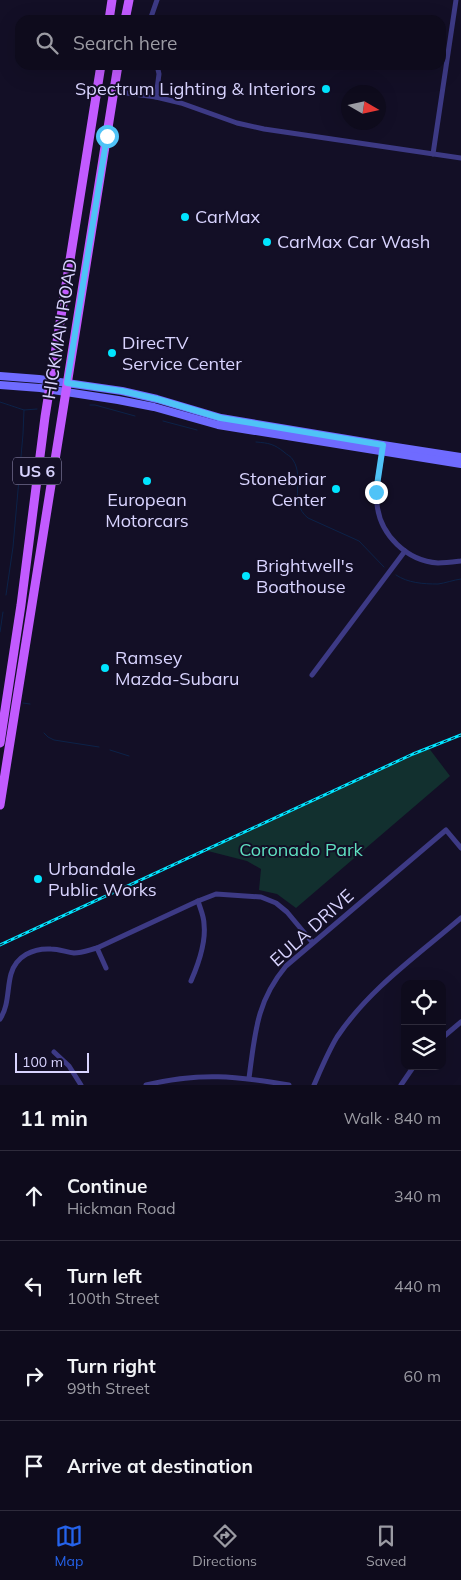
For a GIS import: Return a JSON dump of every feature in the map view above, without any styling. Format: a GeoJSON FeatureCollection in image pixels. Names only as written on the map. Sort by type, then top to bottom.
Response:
{"type":"FeatureCollection","features":[{"type":"Feature","properties":{"kind":"main road"},"geometry":{"type":"LineString","coordinates":[[110,15],[112,0]]}},
{"type":"Feature","properties":{"kind":"main road"},"geometry":{"type":"LineString","coordinates":[[126,15],[128,0]]}},
{"type":"Feature","properties":{"kind":"main road","name":"HICKMAN ROAD"},"geometry":{"type":"LineString","coordinates":[[0,743],[21,605],[50,384],[100,70]]}},
{"type":"Feature","properties":{"kind":"main road","name":"HICKMAN ROAD"},"geometry":{"type":"LineString","coordinates":[[0,805],[117,70]]}},
{"type":"Feature","properties":{"kind":"main road"},"geometry":{"type":"LineString","coordinates":[[0,376],[67,387],[154,406],[218,425],[383,449],[461,457]]}},
{"type":"Feature","properties":{"kind":"main road"},"geometry":{"type":"LineString","coordinates":[[0,385],[50,384]]}},
{"type":"Feature","properties":{"kind":"main road"},"geometry":{"type":"LineString","coordinates":[[383,449],[461,464]]}},
{"type":"Feature","properties":{"kind":"street"},"geometry":{"type":"LineString","coordinates":[[151,15],[157,0]]}},
{"type":"Feature","properties":{"kind":"street"},"geometry":{"type":"LineString","coordinates":[[446,67],[456,0]]}},
{"type":"Feature","properties":{"kind":"street"},"geometry":{"type":"LineString","coordinates":[[156,97],[158,70]]}},
{"type":"Feature","properties":{"kind":"street"},"geometry":{"type":"LineString","coordinates":[[433,154],[446,70]]}},
{"type":"Feature","properties":{"kind":"street"},"geometry":{"type":"LineString","coordinates":[[97,89],[156,97],[181,103],[237,123],[264,129],[461,158]]}},
{"type":"Feature","properties":{"kind":"street"},"geometry":{"type":"LineString","coordinates":[[383,449],[376,492],[378,513],[390,537],[404,551],[420,559],[429,562],[447,563],[461,561]]}},
{"type":"Feature","properties":{"kind":"street"},"geometry":{"type":"LineString","coordinates":[[312,676],[404,551]]}},
{"type":"Feature","properties":{"kind":"street","name":"EULA DRIVE"},"geometry":{"type":"LineString","coordinates":[[249,1078],[257,1022],[265,998],[286,966],[446,830],[461,848]]}},
{"type":"Feature","properties":{"kind":"street"},"geometry":{"type":"LineString","coordinates":[[0,1019],[5,1009],[11,973],[23,956],[39,949],[72,953],[97,948],[216,894],[269,899],[283,908],[312,942]]}},
{"type":"Feature","properties":{"kind":"street"},"geometry":{"type":"LineString","coordinates":[[191,981],[198,966],[204,930],[204,922],[198,901]]}},
{"type":"Feature","properties":{"kind":"street"},"geometry":{"type":"LineString","coordinates":[[314,1085],[337,1038],[353,1015],[376,990],[461,918]]}},
{"type":"Feature","properties":{"kind":"street"},"geometry":{"type":"LineString","coordinates":[[97,948],[106,968]]}},
{"type":"Feature","properties":{"kind":"street"},"geometry":{"type":"LineString","coordinates":[[446,1035],[461,1022]]}},
{"type":"Feature","properties":{"kind":"street"},"geometry":{"type":"LineString","coordinates":[[54,1052],[69,1066],[81,1085]]}},
{"type":"Feature","properties":{"kind":"street"},"geometry":{"type":"LineString","coordinates":[[401,1085],[411,1070]]}},
{"type":"Feature","properties":{"kind":"street"},"geometry":{"type":"LineString","coordinates":[[146,1085],[191,1076],[249,1078],[289,1085]]}},
{"type":"Feature","properties":{"kind":"green space","name":"Coronado Park"},"geometry":{"type":"Polygon","coordinates":[[[428,747],[450,776],[296,908],[277,894],[259,890],[261,869],[247,861],[204,850],[428,747]]]}},
{"type":"Feature","properties":{"kind":"waterway"},"geometry":{"type":"LineString","coordinates":[[0,402],[24,410],[37,409]]}},
{"type":"Feature","properties":{"kind":"waterway"},"geometry":{"type":"LineString","coordinates":[[90,405],[135,416]]}},
{"type":"Feature","properties":{"kind":"waterway"},"geometry":{"type":"LineString","coordinates":[[6,595],[13,547],[24,410]]}},
{"type":"Feature","properties":{"kind":"waterway"},"geometry":{"type":"LineString","coordinates":[[163,421],[197,430]]}},
{"type":"Feature","properties":{"kind":"waterway"},"geometry":{"type":"LineString","coordinates":[[256,442],[268,443],[280,449],[292,459],[298,474],[299,505],[302,512],[308,518],[359,541],[384,567]]}},
{"type":"Feature","properties":{"kind":"waterway"},"geometry":{"type":"LineString","coordinates":[[396,575],[411,581],[427,584],[438,584],[461,579]]}},
{"type":"Feature","properties":{"kind":"waterway"},"geometry":{"type":"LineString","coordinates":[[0,632],[3,612]]}},
{"type":"Feature","properties":{"kind":"waterway"},"geometry":{"type":"LineString","coordinates":[[23,703],[30,704]]}},
{"type":"Feature","properties":{"kind":"waterway"},"geometry":{"type":"LineString","coordinates":[[44,733],[54,740],[99,747]]}},
{"type":"Feature","properties":{"kind":"waterway"},"geometry":{"type":"LineString","coordinates":[[110,750],[129,756]]}},
{"type":"Feature","properties":{"kind":"railway"},"geometry":{"type":"LineString","coordinates":[[0,945],[413,754],[461,735]]}},
{"type":"Feature","properties":{"kind":"place","name":"Spectrum Lighting & Interiors"},"geometry":{"type":"Point","coordinates":[326,89]}},
{"type":"Feature","properties":{"kind":"place","name":"CarMax"},"geometry":{"type":"Point","coordinates":[185,217]}},
{"type":"Feature","properties":{"kind":"place","name":"CarMax Car Wash"},"geometry":{"type":"Point","coordinates":[267,242]}},
{"type":"Feature","properties":{"kind":"place","name":"DirecTV Service Center"},"geometry":{"type":"Point","coordinates":[112,353]}},
{"type":"Feature","properties":{"kind":"place","name":"European Motorcars"},"geometry":{"type":"Point","coordinates":[147,481]}},
{"type":"Feature","properties":{"kind":"place","name":"Stonebriar Center"},"geometry":{"type":"Point","coordinates":[336,489]}},
{"type":"Feature","properties":{"kind":"place","name":"Brightwell's Boathouse"},"geometry":{"type":"Point","coordinates":[246,576]}},
{"type":"Feature","properties":{"kind":"place","name":"Ramsey Mazda-Subaru"},"geometry":{"type":"Point","coordinates":[105,668]}},
{"type":"Feature","properties":{"kind":"place","name":"Urbandale Public Works"},"geometry":{"type":"Point","coordinates":[38,879]}},
{"type":"Feature","properties":{"kind":"route"},"geometry":{"type":"LineString","coordinates":[[107,136],[67,383],[122,391],[221,418],[383,445],[376,492]]}}]}
